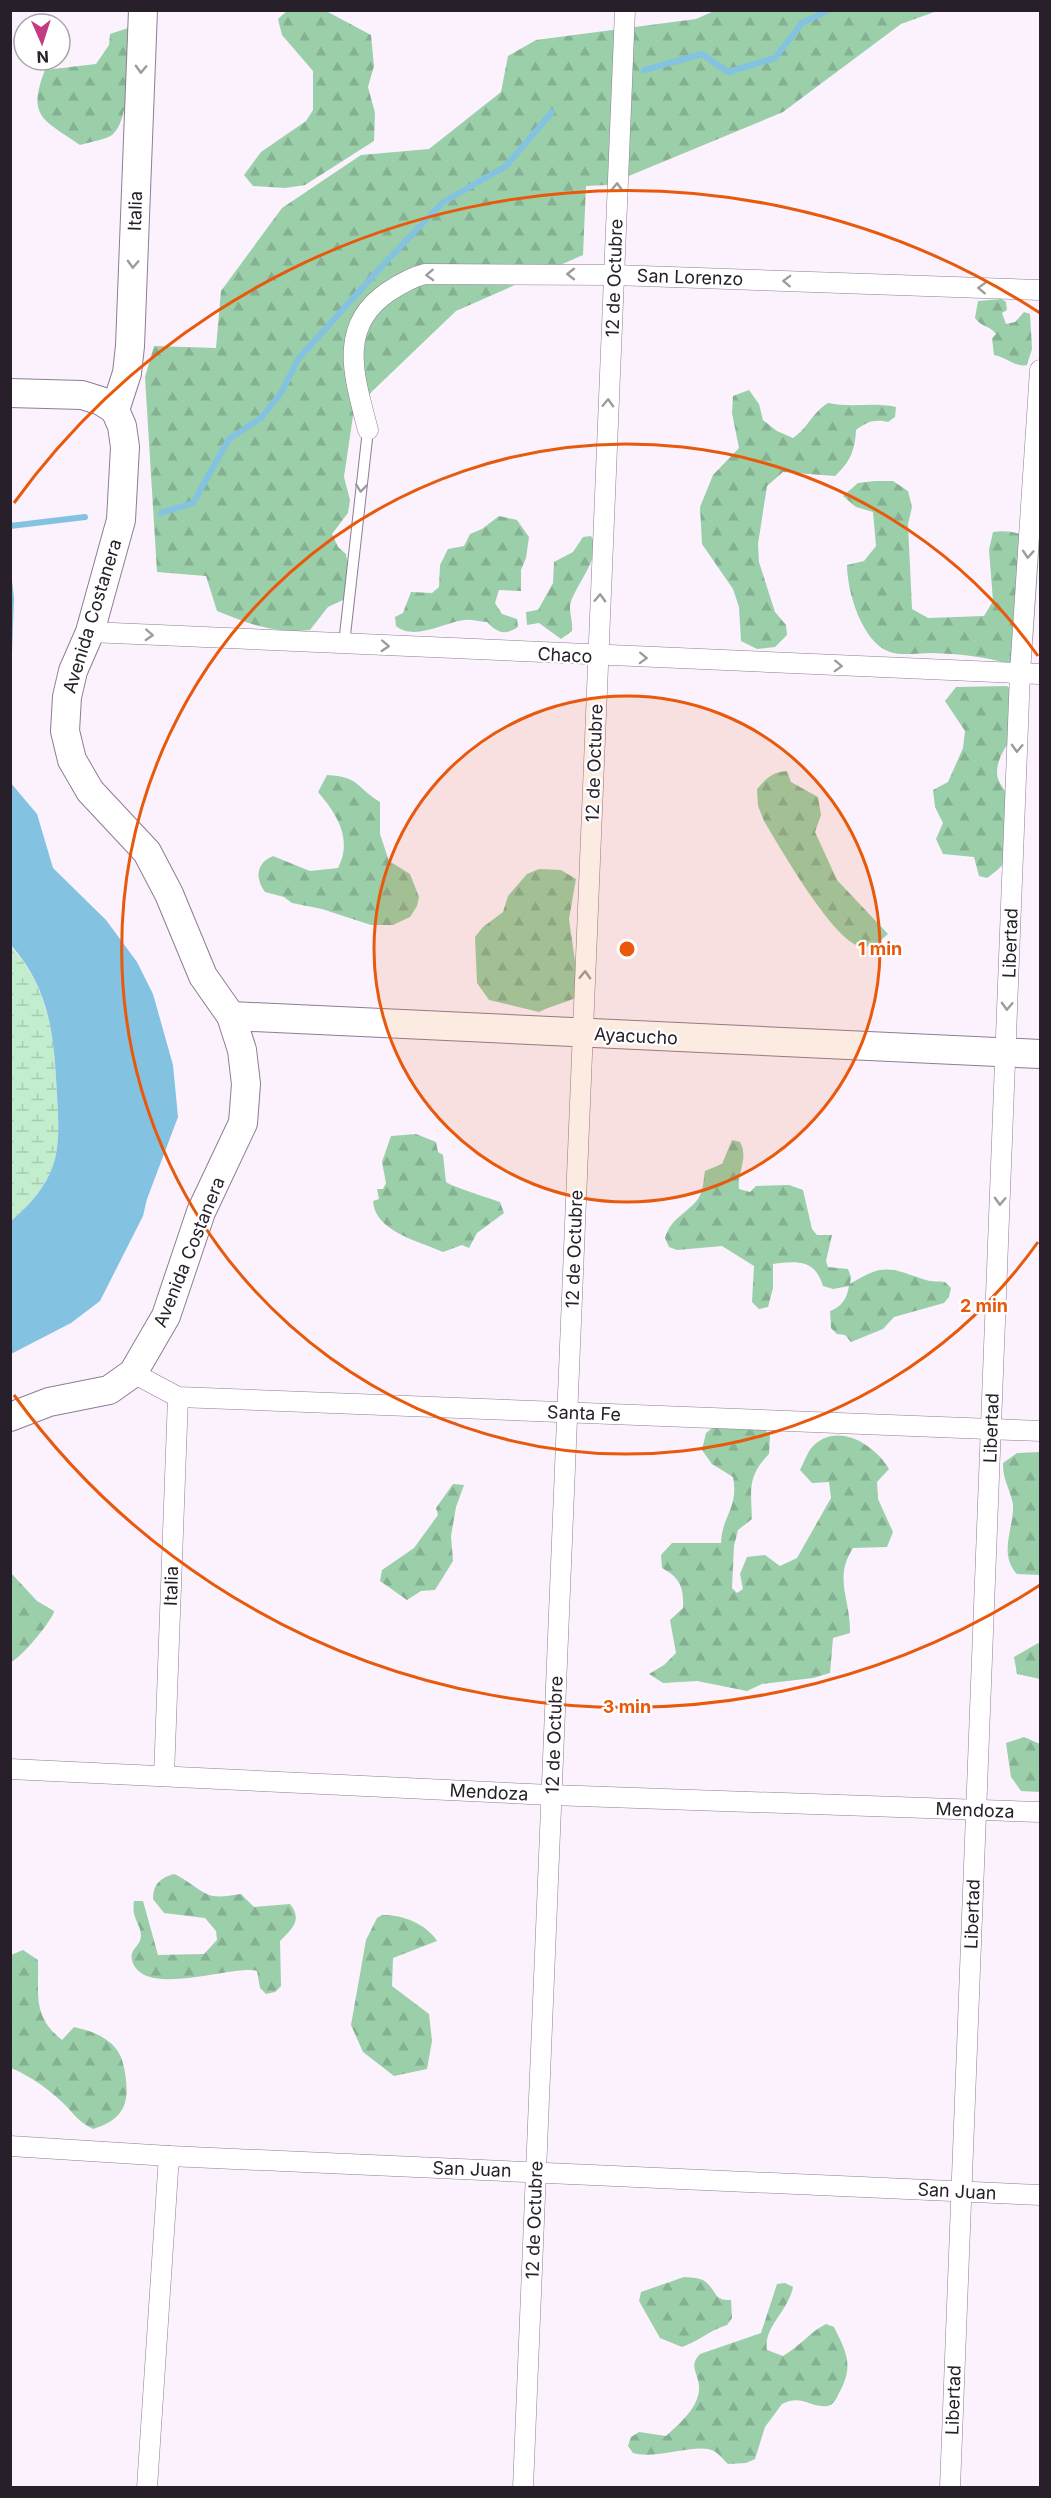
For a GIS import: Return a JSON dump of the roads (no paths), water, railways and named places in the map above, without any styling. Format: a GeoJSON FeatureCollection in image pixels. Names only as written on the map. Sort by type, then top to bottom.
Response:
{"type":"FeatureCollection","features":[{"type":"Feature","properties":{"kind":"street","name":"Italia"},"geometry":{"type":"LineString","coordinates":[[115,410],[127,373],[130,346],[143,10]]}},
{"type":"Feature","properties":{"kind":"street","name":"12 de Octubre"},"geometry":{"type":"LineString","coordinates":[[523,2487],[624,10]]}},
{"type":"Feature","properties":{"kind":"street","name":"San Lorenzo"},"geometry":{"type":"LineString","coordinates":[[368,430],[353,362],[358,324],[370,308],[398,285],[425,274],[453,272],[614,274],[1041,290]]}},
{"type":"Feature","properties":{"kind":"street","name":"Libertad"},"geometry":{"type":"LineString","coordinates":[[950,2487],[1020,673],[1041,370]]}},
{"type":"Feature","properties":{"kind":"street"},"geometry":{"type":"LineString","coordinates":[[10,393],[82,395],[101,401],[115,410]]}},
{"type":"Feature","properties":{"kind":"street","name":"Avenida Costanera"},"geometry":{"type":"LineString","coordinates":[[10,1418],[49,1402],[109,1390],[133,1373],[166,1316],[201,1212],[243,1123],[246,1084],[242,1050],[231,1017],[202,976],[169,894],[147,852],[90,791],[72,760],[65,731],[67,697],[73,671],[90,632],[121,520],[125,447],[122,426],[115,410]]}},
{"type":"Feature","properties":{"kind":"street","name":"Chaco"},"geometry":{"type":"LineString","coordinates":[[90,632],[1041,674]]}},
{"type":"Feature","properties":{"kind":"street","name":"Ayacucho"},"geometry":{"type":"LineString","coordinates":[[231,1017],[1041,1054]]}},
{"type":"Feature","properties":{"kind":"street","name":"Santa Fe"},"geometry":{"type":"LineString","coordinates":[[133,1373],[178,1397],[1041,1431]]}},
{"type":"Feature","properties":{"kind":"street","name":"Italia"},"geometry":{"type":"LineString","coordinates":[[164,1776],[178,1397]]}},
{"type":"Feature","properties":{"kind":"street","name":"Mendoza"},"geometry":{"type":"LineString","coordinates":[[10,1769],[551,1795],[1041,1812]]}},
{"type":"Feature","properties":{"kind":"street","name":"San Juan"},"geometry":{"type":"LineString","coordinates":[[10,2146],[170,2156],[1041,2195]]}},
{"type":"Feature","properties":{"kind":"street"},"geometry":{"type":"LineString","coordinates":[[147,2487],[170,2156]]}},
{"type":"Feature","properties":{"kind":"lane"},"geometry":{"type":"LineString","coordinates":[[344,644],[368,430]]}},
{"type":"Feature","properties":{"kind":"water"},"geometry":{"type":"Polygon","coordinates":[[[11,572],[14,598],[11,680],[11,572]]]}},
{"type":"Feature","properties":{"kind":"water"},"geometry":{"type":"Polygon","coordinates":[[[10,782],[37,814],[53,868],[106,920],[137,962],[153,994],[173,1065],[178,1117],[147,1199],[143,1216],[100,1301],[71,1323],[11,1354],[11,1221],[32,1201],[48,1177],[55,1159],[58,1127],[54,1054],[48,1016],[35,980],[11,945],[10,782]]]}},
{"type":"Feature","properties":{"kind":"waterway"},"geometry":{"type":"LineString","coordinates":[[644,70],[702,54],[728,72],[775,58],[802,23],[829,10]]}},
{"type":"Feature","properties":{"kind":"waterway"},"geometry":{"type":"LineString","coordinates":[[161,513],[193,503],[229,439],[261,418],[281,393],[299,358],[384,264],[442,203],[506,166],[552,112]]}},
{"type":"Feature","properties":{"kind":"waterway"},"geometry":{"type":"LineString","coordinates":[[10,526],[85,517]]}}]}
